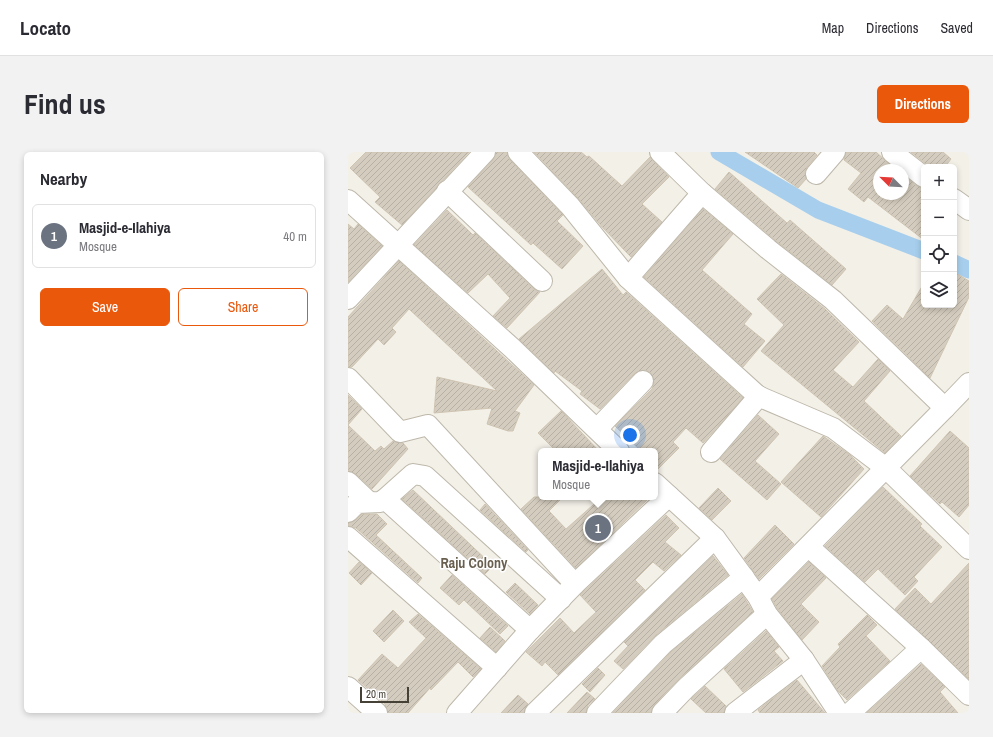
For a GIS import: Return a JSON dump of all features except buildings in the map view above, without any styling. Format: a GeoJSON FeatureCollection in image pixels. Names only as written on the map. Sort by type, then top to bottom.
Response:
{"type":"FeatureCollection","features":[{"type":"Feature","properties":{"kind":"street"},"geometry":{"type":"LineString","coordinates":[[348,299],[485,152]]}},
{"type":"Feature","properties":{"kind":"street"},"geometry":{"type":"LineString","coordinates":[[518,152],[570,206],[628,278],[759,396],[833,428],[886,468],[969,549]]}},
{"type":"Feature","properties":{"kind":"street"},"geometry":{"type":"LineString","coordinates":[[660,152],[702,193],[768,249],[833,300],[945,408]]}},
{"type":"Feature","properties":{"kind":"street"},"geometry":{"type":"LineString","coordinates":[[816,174],[834,152]]}},
{"type":"Feature","properties":{"kind":"street"},"geometry":{"type":"LineString","coordinates":[[892,152],[921,175]]}},
{"type":"Feature","properties":{"kind":"street"},"geometry":{"type":"LineString","coordinates":[[448,191],[542,281]]}},
{"type":"Feature","properties":{"kind":"street"},"geometry":{"type":"LineString","coordinates":[[628,278],[702,193]]}},
{"type":"Feature","properties":{"kind":"street"},"geometry":{"type":"LineString","coordinates":[[348,200],[512,348],[616,448]]}},
{"type":"Feature","properties":{"kind":"street"},"geometry":{"type":"LineString","coordinates":[[955,200],[969,210]]}},
{"type":"Feature","properties":{"kind":"street"},"geometry":{"type":"LineString","coordinates":[[348,378],[400,432],[428,425],[575,584]]}},
{"type":"Feature","properties":{"kind":"street"},"geometry":{"type":"LineString","coordinates":[[597,429],[643,381]]}},
{"type":"Feature","properties":{"kind":"street"},"geometry":{"type":"LineString","coordinates":[[662,713],[763,606],[810,547],[969,383]]}},
{"type":"Feature","properties":{"kind":"street"},"geometry":{"type":"LineString","coordinates":[[711,452],[759,396]]}},
{"type":"Feature","properties":{"kind":"street"},"geometry":{"type":"LineString","coordinates":[[348,512],[357,503],[377,500],[413,474],[425,476],[561,599]]}},
{"type":"Feature","properties":{"kind":"street"},"geometry":{"type":"LineString","coordinates":[[348,482],[377,500],[530,630]]}},
{"type":"Feature","properties":{"kind":"street"},"geometry":{"type":"LineString","coordinates":[[662,489],[715,538],[744,577],[763,606],[804,660],[839,713]]}},
{"type":"Feature","properties":{"kind":"street"},"geometry":{"type":"LineString","coordinates":[[457,713],[530,630],[561,599],[652,500]]}},
{"type":"Feature","properties":{"kind":"street"},"geometry":{"type":"LineString","coordinates":[[348,537],[497,668]]}},
{"type":"Feature","properties":{"kind":"street"},"geometry":{"type":"LineString","coordinates":[[536,713],[715,538]]}},
{"type":"Feature","properties":{"kind":"street"},"geometry":{"type":"LineString","coordinates":[[810,547],[921,648],[969,696]]}},
{"type":"Feature","properties":{"kind":"street"},"geometry":{"type":"LineString","coordinates":[[597,713],[663,644],[744,577]]}},
{"type":"Feature","properties":{"kind":"street"},"geometry":{"type":"LineString","coordinates":[[850,713],[921,648]]}},
{"type":"Feature","properties":{"kind":"street"},"geometry":{"type":"LineString","coordinates":[[735,713],[804,660]]}},
{"type":"Feature","properties":{"kind":"street"},"geometry":{"type":"LineString","coordinates":[[348,687],[378,713]]}},
{"type":"Feature","properties":{"kind":"waterway"},"geometry":{"type":"LineString","coordinates":[[719,152],[818,210],[921,250]]}},
{"type":"Feature","properties":{"kind":"waterway"},"geometry":{"type":"LineString","coordinates":[[957,264],[969,270]]}},
{"type":"Feature","properties":{"kind":"place","name":"Masjid-e-Ilahiya"},"geometry":{"type":"Point","coordinates":[598,528]}},
{"type":"Feature","properties":{"kind":"district","name":"Raju Colony"},"geometry":{"type":"Point","coordinates":[474,563]}}]}
